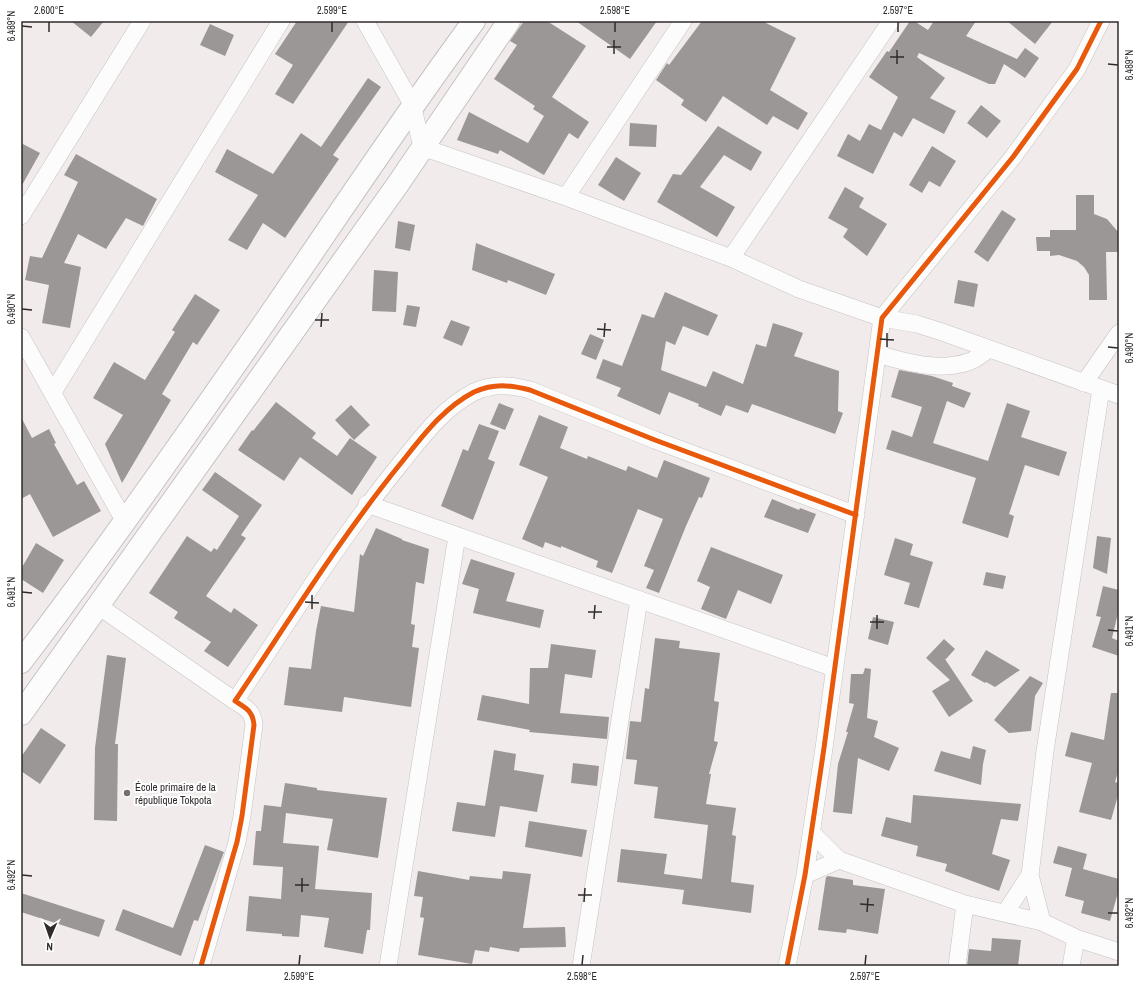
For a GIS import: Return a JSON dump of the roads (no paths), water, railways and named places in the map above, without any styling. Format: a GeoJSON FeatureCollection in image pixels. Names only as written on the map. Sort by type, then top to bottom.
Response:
{"type":"FeatureCollection","features":[{"type":"Feature","properties":{"kind":"street"},"geometry":{"type":"LineString","coordinates":[[21,216],[142,21]]}},
{"type":"Feature","properties":{"kind":"street"},"geometry":{"type":"LineString","coordinates":[[53,392],[281,21]]}},
{"type":"Feature","properties":{"kind":"street"},"geometry":{"type":"LineString","coordinates":[[365,21],[412,104],[422,147]]}},
{"type":"Feature","properties":{"kind":"street"},"geometry":{"type":"LineString","coordinates":[[21,662],[125,522],[269,315],[412,104],[474,21]]}},
{"type":"Feature","properties":{"kind":"street"},"geometry":{"type":"LineString","coordinates":[[21,714],[97,605],[398,184],[509,21]]}},
{"type":"Feature","properties":{"kind":"street"},"geometry":{"type":"LineString","coordinates":[[566,197],[683,21]]}},
{"type":"Feature","properties":{"kind":"street"},"geometry":{"type":"LineString","coordinates":[[731,258],[891,21]]}},
{"type":"Feature","properties":{"kind":"street"},"geometry":{"type":"LineString","coordinates":[[787,966],[805,875],[856,515],[882,318],[1013,158],[1077,69],[1101,21]]}},
{"type":"Feature","properties":{"kind":"street"},"geometry":{"type":"LineString","coordinates":[[422,147],[566,197],[731,258],[799,290],[882,318],[917,324],[1119,395]]}},
{"type":"Feature","properties":{"kind":"street"},"geometry":{"type":"LineString","coordinates":[[1084,383],[1119,332]]}},
{"type":"Feature","properties":{"kind":"street"},"geometry":{"type":"LineString","coordinates":[[21,337],[125,522]]}},
{"type":"Feature","properties":{"kind":"street"},"geometry":{"type":"LineString","coordinates":[[877,354],[908,362],[939,367],[969,362],[989,349]]}},
{"type":"Feature","properties":{"kind":"street"},"geometry":{"type":"LineString","coordinates":[[235,701],[367,504],[434,423],[475,392],[509,384],[530,390],[655,440],[856,515]]}},
{"type":"Feature","properties":{"kind":"street"},"geometry":{"type":"LineString","coordinates":[[1042,922],[1030,875],[1045,751],[1101,389]]}},
{"type":"Feature","properties":{"kind":"street"},"geometry":{"type":"LineString","coordinates":[[367,504],[834,668]]}},
{"type":"Feature","properties":{"kind":"street"},"geometry":{"type":"LineString","coordinates":[[388,966],[456,536]]}},
{"type":"Feature","properties":{"kind":"street"},"geometry":{"type":"LineString","coordinates":[[581,966],[638,600]]}},
{"type":"Feature","properties":{"kind":"street"},"geometry":{"type":"LineString","coordinates":[[97,605],[235,701],[249,709],[254,717],[242,816],[237,842],[201,966]]}},
{"type":"Feature","properties":{"kind":"street"},"geometry":{"type":"LineString","coordinates":[[811,832],[839,860],[965,904],[1042,922],[1076,938],[1119,952]]}},
{"type":"Feature","properties":{"kind":"street"},"geometry":{"type":"LineString","coordinates":[[805,875],[839,860]]}},
{"type":"Feature","properties":{"kind":"street"},"geometry":{"type":"LineString","coordinates":[[1005,914],[1030,875]]}},
{"type":"Feature","properties":{"kind":"street"},"geometry":{"type":"LineString","coordinates":[[957,966],[965,904]]}},
{"type":"Feature","properties":{"kind":"street"},"geometry":{"type":"LineString","coordinates":[[1071,966],[1076,938]]}},
{"type":"Feature","properties":{"kind":"place","name":"École primaire de la république Tokpota"},"geometry":{"type":"Point","coordinates":[127,793]}}]}
